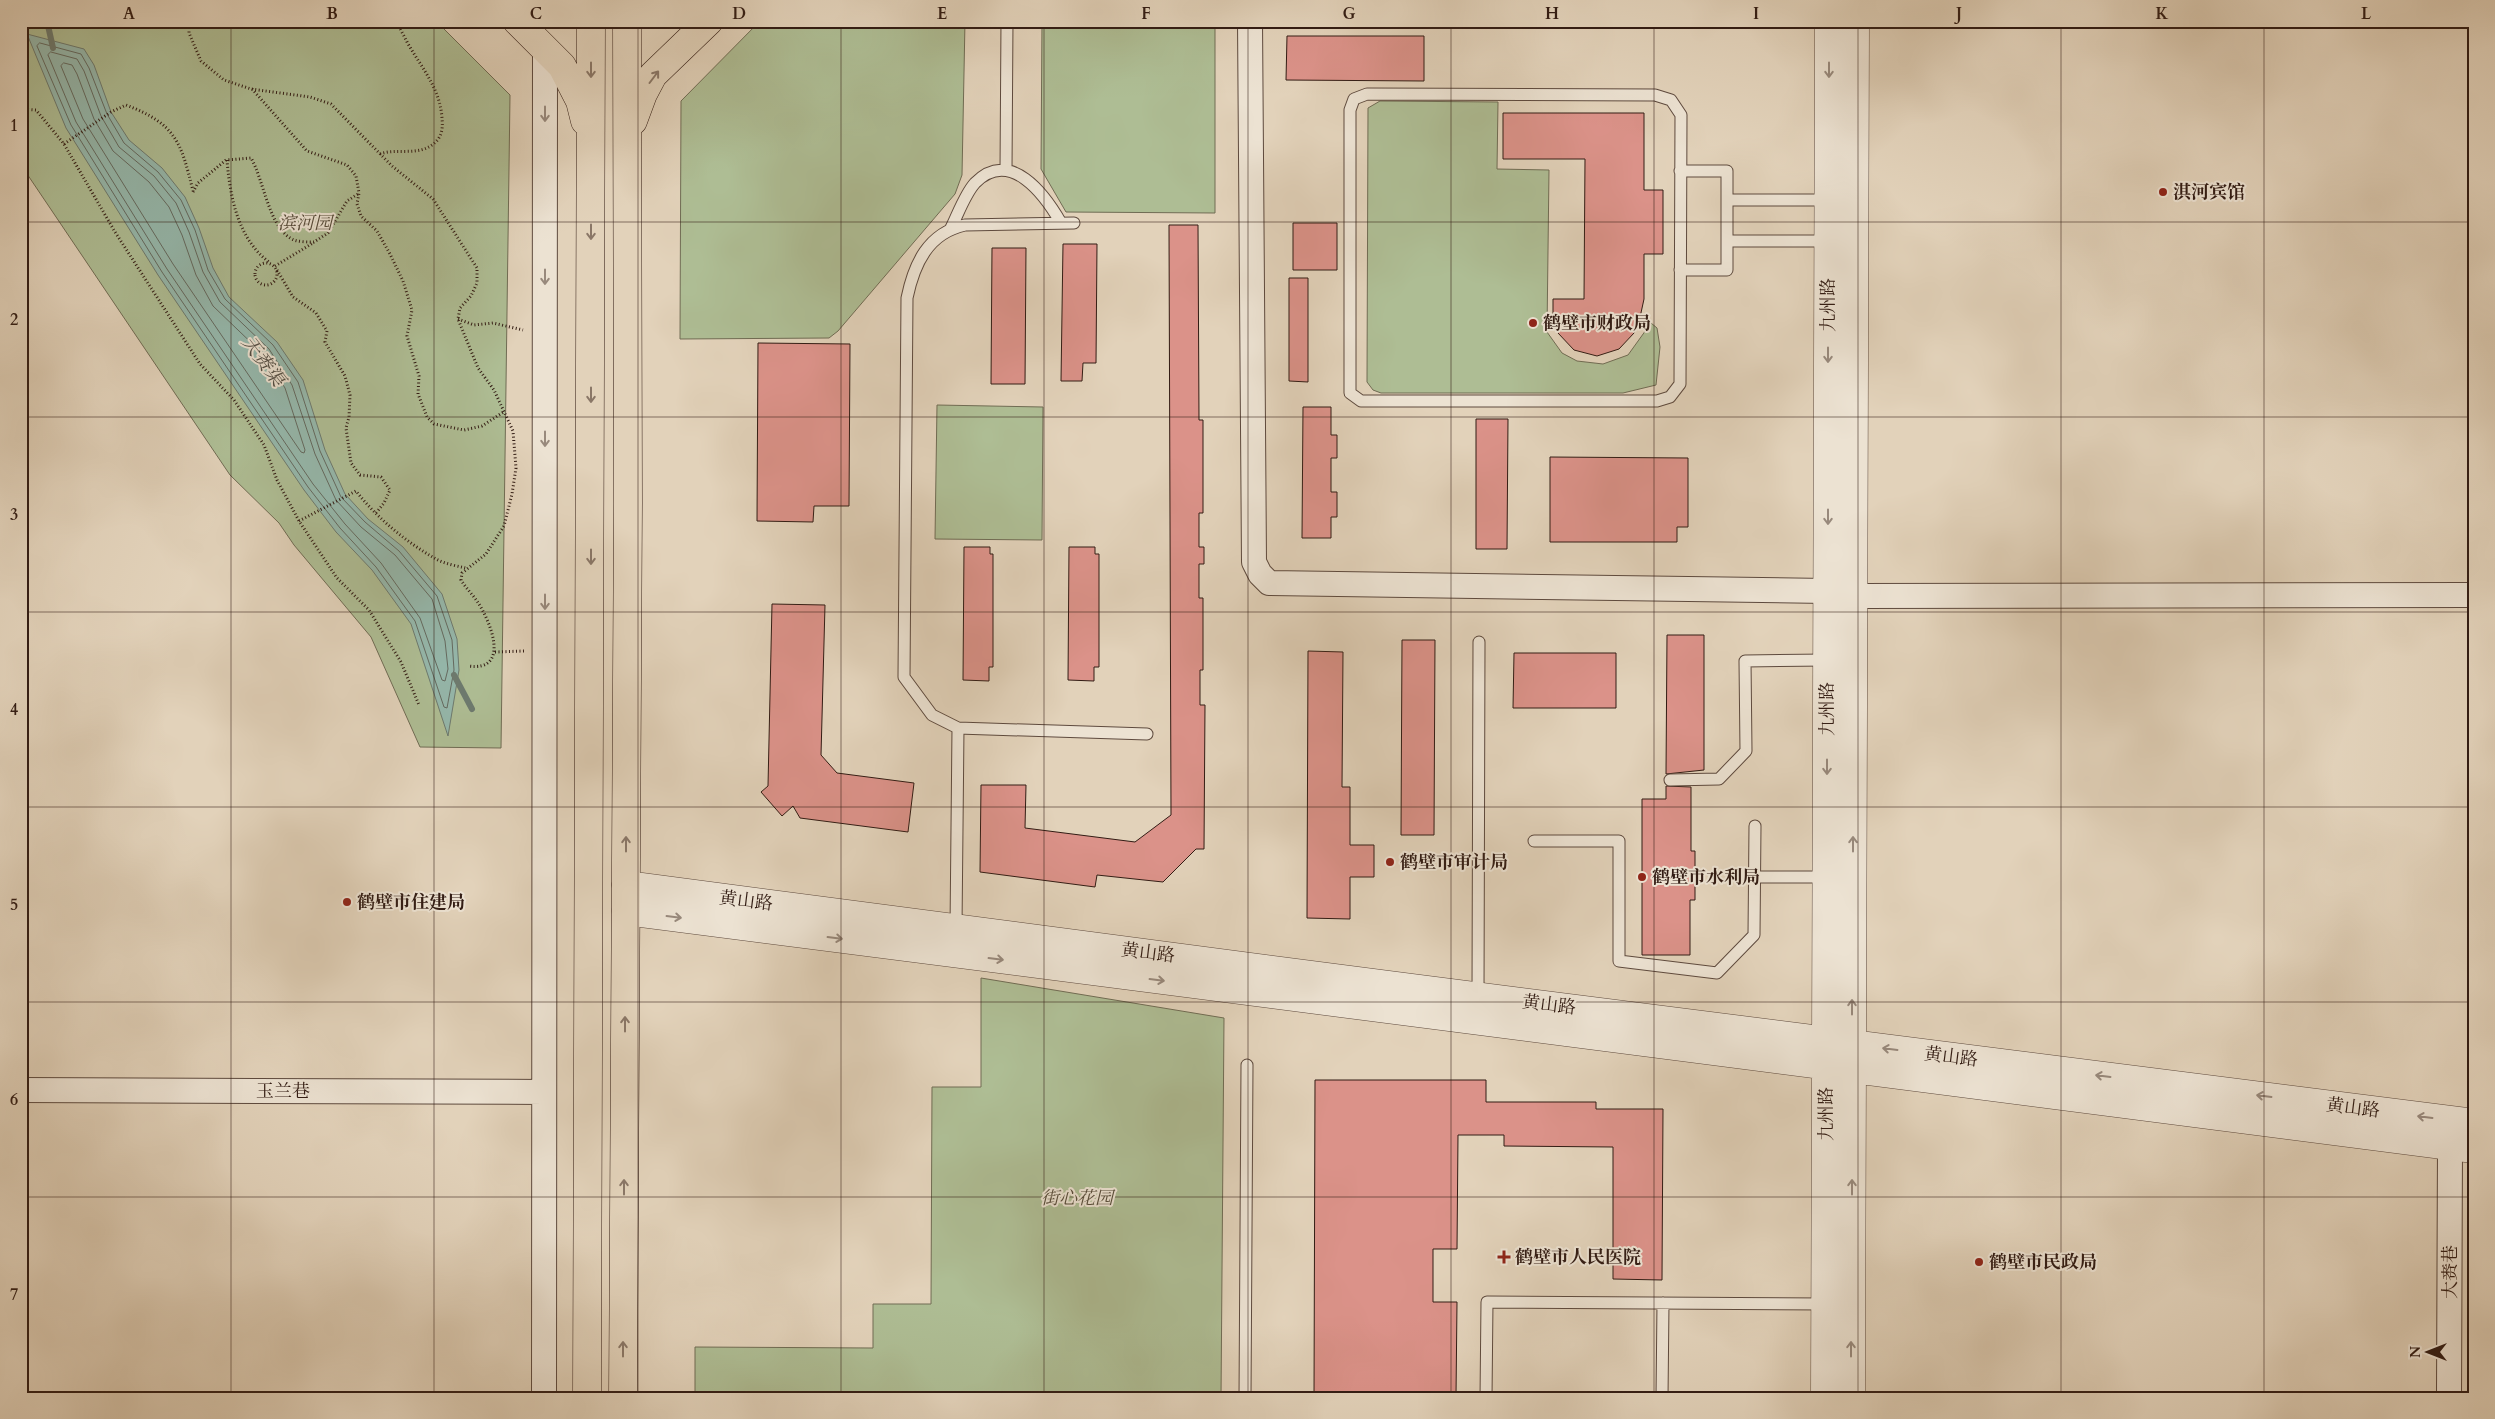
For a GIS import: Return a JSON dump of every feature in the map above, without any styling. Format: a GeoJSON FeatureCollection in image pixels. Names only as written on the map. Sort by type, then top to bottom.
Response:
{"type":"FeatureCollection","features":[{"type":"Feature","properties":{"kind":"main road"},"geometry":{"type":"LineString","coordinates":[[517,21],[562,66],[580,101],[591,142]]}},
{"type":"Feature","properties":{"kind":"main road"},"geometry":{"type":"LineString","coordinates":[[587,1398],[591,21]]}},
{"type":"Feature","properties":{"kind":"main road"},"geometry":{"type":"LineString","coordinates":[[623,1398],[626,898],[627,21]]}},
{"type":"Feature","properties":{"kind":"main road"},"geometry":{"type":"LineString","coordinates":[[627,137],[643,94],[653,75],[709,21]]}},
{"type":"Feature","properties":{"kind":"street"},"geometry":{"type":"LineString","coordinates":[[1250,21],[1254,562],[1260,574],[1269,583],[1840,593],[2474,595]]}},
{"type":"Feature","properties":{"kind":"street","name":"九州路"},"geometry":{"type":"LineString","coordinates":[[1829,21],[1828,241],[1840,593],[1828,660],[1827,877],[1839,1055],[1851,1398]]}},
{"type":"Feature","properties":{"kind":"street","name":"九州路"},"geometry":{"type":"LineString","coordinates":[[1825,1398],[1825,1304],[1839,1055],[1840,593],[1855,21]]}},
{"type":"Feature","properties":{"kind":"street"},"geometry":{"type":"LineString","coordinates":[[544,1398],[545,48]]}},
{"type":"Feature","properties":{"kind":"street","name":"黄山路"},"geometry":{"type":"LineString","coordinates":[[626,898],[956,928],[1478,996],[1839,1055],[2462,1147]]}},
{"type":"Feature","properties":{"kind":"street","name":"黄山路"},"geometry":{"type":"LineString","coordinates":[[626,898],[1839,1055],[2474,1123]]}},
{"type":"Feature","properties":{"kind":"street","name":"玉兰巷"},"geometry":{"type":"LineString","coordinates":[[21,1090],[544,1092]]}},
{"type":"Feature","properties":{"kind":"street","name":"大赉巷"},"geometry":{"type":"LineString","coordinates":[[2449,1398],[2462,1147]]}},
{"type":"Feature","properties":{"kind":"lane"},"geometry":{"type":"LineString","coordinates":[[1006,170],[1007,21]]}},
{"type":"Feature","properties":{"kind":"lane"},"geometry":{"type":"LineString","coordinates":[[1367,94],[1655,95],[1670,100],[1681,115],[1680,171],[1680,384],[1670,397],[1657,401],[1362,401],[1350,393],[1350,110],[1354,99],[1367,94]]}},
{"type":"Feature","properties":{"kind":"lane"},"geometry":{"type":"LineString","coordinates":[[1061,224],[1051,206],[1034,184],[1006,170],[998,170],[983,177],[974,184],[951,228],[925,248],[911,277],[907,298],[904,677],[932,715],[958,728],[1148,734]]}},
{"type":"Feature","properties":{"kind":"lane"},"geometry":{"type":"LineString","coordinates":[[1680,171],[1727,171],[1727,270],[1680,270]]}},
{"type":"Feature","properties":{"kind":"lane"},"geometry":{"type":"LineString","coordinates":[[1727,200],[1829,200]]}},
{"type":"Feature","properties":{"kind":"lane"},"geometry":{"type":"LineString","coordinates":[[951,228],[965,225],[1074,224]]}},
{"type":"Feature","properties":{"kind":"lane"},"geometry":{"type":"LineString","coordinates":[[1727,240],[1828,241]]}},
{"type":"Feature","properties":{"kind":"lane"},"geometry":{"type":"LineString","coordinates":[[1478,996],[1479,642]]}},
{"type":"Feature","properties":{"kind":"lane"},"geometry":{"type":"LineString","coordinates":[[1670,780],[1719,779],[1746,751],[1745,661],[1828,660]]}},
{"type":"Feature","properties":{"kind":"lane"},"geometry":{"type":"LineString","coordinates":[[956,928],[958,728]]}},
{"type":"Feature","properties":{"kind":"lane"},"geometry":{"type":"LineString","coordinates":[[1534,841],[1619,841],[1619,961],[1717,973],[1754,935],[1755,826]]}},
{"type":"Feature","properties":{"kind":"lane"},"geometry":{"type":"LineString","coordinates":[[1755,877],[1827,877]]}},
{"type":"Feature","properties":{"kind":"lane"},"geometry":{"type":"LineString","coordinates":[[1245,1398],[1247,1065]]}},
{"type":"Feature","properties":{"kind":"lane"},"geometry":{"type":"LineString","coordinates":[[1486,1398],[1487,1302],[1825,1304]]}},
{"type":"Feature","properties":{"kind":"lane"},"geometry":{"type":"LineString","coordinates":[[1662,1398],[1663,1303]]}},
{"type":"Feature","properties":{"kind":"path"},"geometry":{"type":"LineString","coordinates":[[189,21],[189,33],[201,60],[224,80],[251,89],[310,97],[331,104],[380,154],[433,198],[477,268],[477,283],[471,296],[460,308],[458,319],[478,368],[494,390],[505,411],[513,432],[516,450],[512,494],[504,526],[486,554],[462,573],[461,580],[477,600],[490,625],[495,652],[490,662],[480,668],[468,666]]}},
{"type":"Feature","properties":{"kind":"path"},"geometry":{"type":"LineString","coordinates":[[380,154],[388,151],[408,152],[431,145],[441,136],[443,126],[441,101],[431,80],[417,61],[401,32],[398,21]]}},
{"type":"Feature","properties":{"kind":"path"},"geometry":{"type":"LineString","coordinates":[[251,89],[307,151],[347,165],[356,176],[359,193],[357,204],[361,216],[377,231],[390,254],[403,281],[412,310],[407,336],[419,376],[418,394],[427,418],[434,424],[464,430],[482,426],[505,411]]}},
{"type":"Feature","properties":{"kind":"path"},"geometry":{"type":"LineString","coordinates":[[64,144],[111,112],[126,105],[146,113],[162,124],[180,143],[194,192],[198,183],[226,160],[250,158],[258,171],[278,227],[294,240],[314,242]]}},
{"type":"Feature","properties":{"kind":"path"},"geometry":{"type":"LineString","coordinates":[[21,109],[36,110],[64,144],[114,232],[200,364],[234,400],[264,445],[277,480],[299,521],[337,578],[369,610],[401,662],[420,705]]}},
{"type":"Feature","properties":{"kind":"path"},"geometry":{"type":"LineString","coordinates":[[226,160],[232,199],[244,232],[260,255],[276,268],[293,297],[316,313],[327,331],[325,342],[345,376],[350,395],[349,418],[346,428],[351,463],[360,475],[381,477],[390,490],[384,503],[376,513]]}},
{"type":"Feature","properties":{"kind":"path"},"geometry":{"type":"LineString","coordinates":[[276,268],[328,233],[347,201],[359,193]]}},
{"type":"Feature","properties":{"kind":"path"},"geometry":{"type":"LineString","coordinates":[[269,262],[262,263],[256,268],[255,276],[259,282],[266,285],[273,283],[277,277],[276,268]]}},
{"type":"Feature","properties":{"kind":"path"},"geometry":{"type":"LineString","coordinates":[[458,319],[474,324],[493,323],[507,325],[545,337]]}},
{"type":"Feature","properties":{"kind":"path"},"geometry":{"type":"LineString","coordinates":[[299,521],[356,491],[376,513],[438,560],[467,569]]}},
{"type":"Feature","properties":{"kind":"path"},"geometry":{"type":"LineString","coordinates":[[495,652],[544,650]]}},
{"type":"Feature","properties":{"kind":"green space","name":"滨河园"},"geometry":{"type":"Polygon","coordinates":[[[21,21],[436,21],[510,95],[501,748],[420,747],[371,637],[294,545],[279,523],[230,475],[21,165],[21,21]]]}},
{"type":"Feature","properties":{"kind":"green space"},"geometry":{"type":"Polygon","coordinates":[[[760,21],[965,21],[962,175],[955,194],[838,331],[829,338],[680,339],[681,101],[760,21]]]}},
{"type":"Feature","properties":{"kind":"green space"},"geometry":{"type":"Polygon","coordinates":[[[1042,21],[1215,21],[1215,213],[1066,212],[1041,169],[1042,21]]]}},
{"type":"Feature","properties":{"kind":"green space"},"geometry":{"type":"Polygon","coordinates":[[[1380,101],[1498,102],[1497,169],[1549,170],[1547,332],[1562,353],[1577,361],[1603,364],[1628,355],[1651,323],[1657,328],[1660,347],[1656,385],[1623,393],[1381,393],[1373,390],[1367,382],[1368,108],[1380,101]]]}},
{"type":"Feature","properties":{"kind":"green space"},"geometry":{"type":"Polygon","coordinates":[[[937,405],[1043,407],[1042,540],[935,539],[937,405]]]}},
{"type":"Feature","properties":{"kind":"green space","name":"街心花园"},"geometry":{"type":"Polygon","coordinates":[[[981,978],[1224,1018],[1221,1398],[695,1398],[695,1347],[873,1348],[873,1304],[931,1304],[932,1087],[981,1087],[981,978]]]}},
{"type":"Feature","properties":{"kind":"water"},"geometry":{"type":"Polygon","coordinates":[[[27,34],[84,49],[94,65],[111,112],[129,140],[162,168],[185,197],[199,228],[213,268],[229,297],[277,342],[303,380],[325,450],[345,494],[368,519],[403,547],[442,594],[457,639],[459,670],[448,736],[411,624],[372,570],[336,532],[304,490],[158,275],[66,128],[27,34]]]}},
{"type":"Feature","properties":{"kind":"building"},"geometry":{"type":"Polygon","coordinates":[[[1287,36],[1424,36],[1424,81],[1286,80],[1287,36]]]}},
{"type":"Feature","properties":{"kind":"building"},"geometry":{"type":"Polygon","coordinates":[[[1503,113],[1644,113],[1644,190],[1663,190],[1663,254],[1644,254],[1644,299],[1639,322],[1634,333],[1619,349],[1597,356],[1574,350],[1558,333],[1553,323],[1553,299],[1584,299],[1585,159],[1503,159],[1503,113]]]}},
{"type":"Feature","properties":{"kind":"building"},"geometry":{"type":"Polygon","coordinates":[[[1293,223],[1337,223],[1337,270],[1293,270],[1293,223]]]}},
{"type":"Feature","properties":{"kind":"building"},"geometry":{"type":"Polygon","coordinates":[[[1169,225],[1198,225],[1199,420],[1203,420],[1203,513],[1199,513],[1199,547],[1204,547],[1204,564],[1199,564],[1199,598],[1203,598],[1203,670],[1200,670],[1200,705],[1205,705],[1204,849],[1196,849],[1163,882],[1097,875],[1095,887],[980,872],[981,785],[1026,785],[1025,828],[1135,842],[1171,815],[1169,225]]]}},
{"type":"Feature","properties":{"kind":"building"},"geometry":{"type":"Polygon","coordinates":[[[1063,244],[1097,244],[1096,363],[1083,363],[1082,381],[1061,381],[1063,244]]]}},
{"type":"Feature","properties":{"kind":"building"},"geometry":{"type":"Polygon","coordinates":[[[992,248],[1026,248],[1025,384],[991,384],[992,248]]]}},
{"type":"Feature","properties":{"kind":"building"},"geometry":{"type":"Polygon","coordinates":[[[1289,278],[1308,278],[1308,382],[1289,381],[1289,278]]]}},
{"type":"Feature","properties":{"kind":"building"},"geometry":{"type":"Polygon","coordinates":[[[758,343],[850,344],[849,506],[814,506],[813,522],[757,521],[758,343]]]}},
{"type":"Feature","properties":{"kind":"building"},"geometry":{"type":"Polygon","coordinates":[[[1303,407],[1331,407],[1331,435],[1337,435],[1337,458],[1331,458],[1331,492],[1337,492],[1337,517],[1331,517],[1331,538],[1302,538],[1303,407]]]}},
{"type":"Feature","properties":{"kind":"building"},"geometry":{"type":"Polygon","coordinates":[[[1476,419],[1508,419],[1507,549],[1476,549],[1476,419]]]}},
{"type":"Feature","properties":{"kind":"building"},"geometry":{"type":"Polygon","coordinates":[[[1550,457],[1688,458],[1688,527],[1677,527],[1677,542],[1550,542],[1550,457]]]}},
{"type":"Feature","properties":{"kind":"building"},"geometry":{"type":"Polygon","coordinates":[[[964,547],[990,547],[990,554],[993,554],[993,667],[989,667],[989,681],[963,680],[964,547]]]}},
{"type":"Feature","properties":{"kind":"building"},"geometry":{"type":"Polygon","coordinates":[[[1069,547],[1095,547],[1095,554],[1099,554],[1099,667],[1094,667],[1094,681],[1068,680],[1069,547]]]}},
{"type":"Feature","properties":{"kind":"building"},"geometry":{"type":"Polygon","coordinates":[[[772,604],[825,605],[821,755],[837,773],[914,783],[908,832],[800,818],[793,806],[782,816],[761,792],[768,786],[772,604]]]}},
{"type":"Feature","properties":{"kind":"building"},"geometry":{"type":"Polygon","coordinates":[[[1667,635],[1704,635],[1704,770],[1666,774],[1667,635]]]}},
{"type":"Feature","properties":{"kind":"building"},"geometry":{"type":"Polygon","coordinates":[[[1402,640],[1435,640],[1434,835],[1401,835],[1402,640]]]}},
{"type":"Feature","properties":{"kind":"building"},"geometry":{"type":"Polygon","coordinates":[[[1308,651],[1343,652],[1342,787],[1350,787],[1350,845],[1374,845],[1374,877],[1350,877],[1350,919],[1307,918],[1308,651]]]}},
{"type":"Feature","properties":{"kind":"building"},"geometry":{"type":"Polygon","coordinates":[[[1514,653],[1616,653],[1616,708],[1513,708],[1514,653]]]}},
{"type":"Feature","properties":{"kind":"building"},"geometry":{"type":"Polygon","coordinates":[[[1666,786],[1691,787],[1691,851],[1695,851],[1695,900],[1690,900],[1690,955],[1642,955],[1642,799],[1666,799],[1666,786]]]}},
{"type":"Feature","properties":{"kind":"building"},"geometry":{"type":"Polygon","coordinates":[[[1315,1080],[1486,1080],[1486,1102],[1596,1102],[1596,1109],[1663,1109],[1662,1280],[1613,1279],[1613,1147],[1504,1146],[1504,1135],[1458,1135],[1457,1249],[1433,1249],[1433,1302],[1457,1302],[1456,1396],[1314,1398],[1315,1080]]]}},
{"type":"Feature","properties":{"kind":"waterway","name":"天赉渠"},"geometry":{"type":"LineString","coordinates":[[47,21],[53,48]]}},
{"type":"Feature","properties":{"kind":"waterway","name":"天赉渠"},"geometry":{"type":"LineString","coordinates":[[454,675],[472,709]]}},
{"type":"Feature","properties":{"kind":"place","name":"淇河宾馆"},"geometry":{"type":"Point","coordinates":[2163,192]}},
{"type":"Feature","properties":{"kind":"place","name":"鹤壁市财政局"},"geometry":{"type":"Point","coordinates":[1533,323]}},
{"type":"Feature","properties":{"kind":"place","name":"鹤壁市审计局"},"geometry":{"type":"Point","coordinates":[1390,862]}},
{"type":"Feature","properties":{"kind":"place","name":"鹤壁市水利局"},"geometry":{"type":"Point","coordinates":[1642,877]}},
{"type":"Feature","properties":{"kind":"place","name":"鹤壁市住建局"},"geometry":{"type":"Point","coordinates":[347,902]}},
{"type":"Feature","properties":{"kind":"place","name":"鹤壁市人民医院"},"geometry":{"type":"Point","coordinates":[1504,1257]}},
{"type":"Feature","properties":{"kind":"place","name":"鹤壁市民政局"},"geometry":{"type":"Point","coordinates":[1979,1262]}}]}
